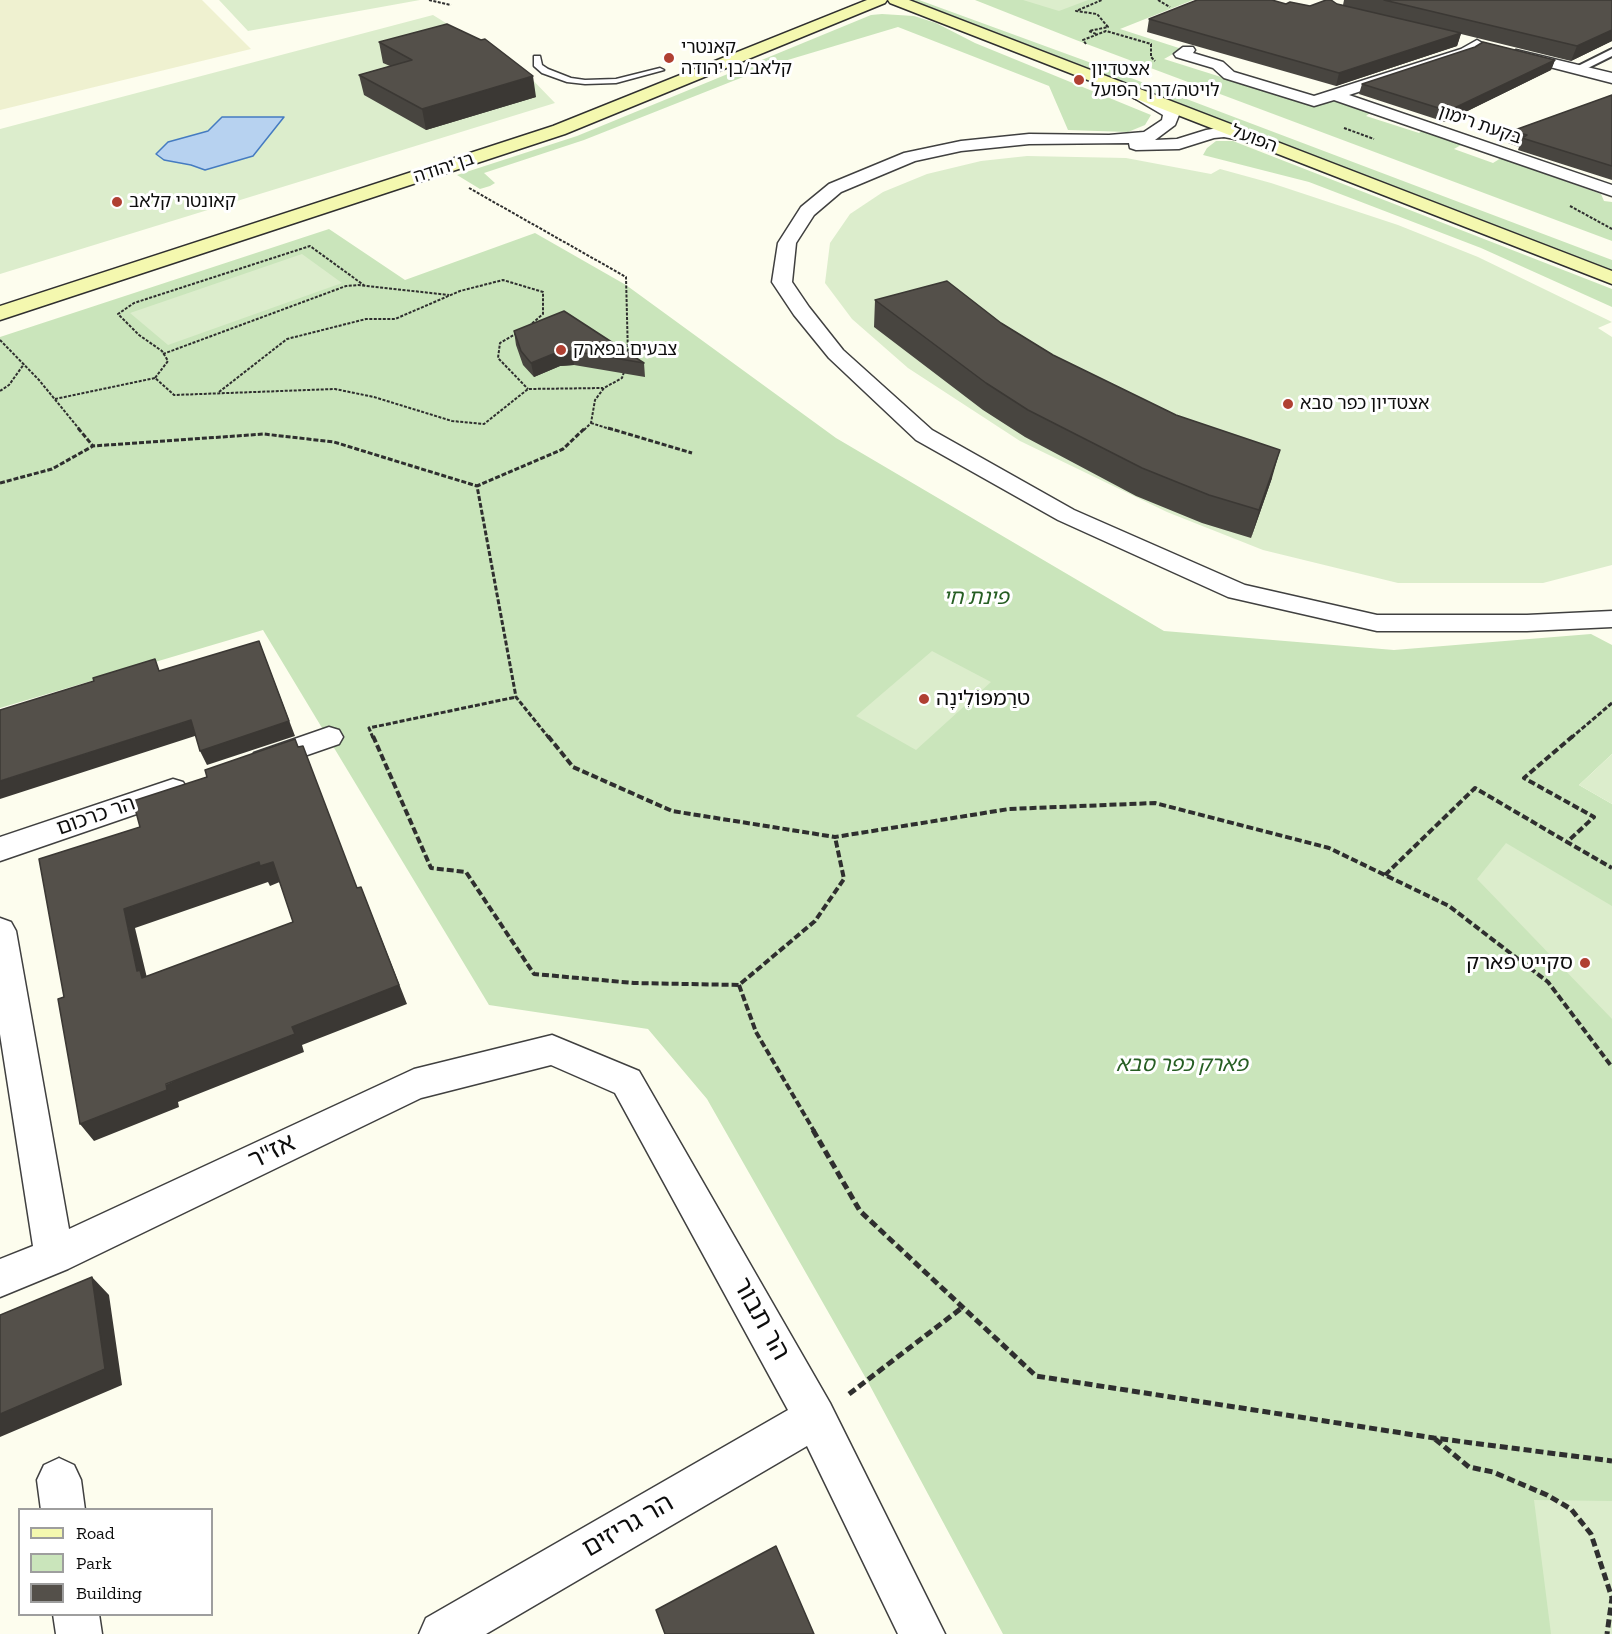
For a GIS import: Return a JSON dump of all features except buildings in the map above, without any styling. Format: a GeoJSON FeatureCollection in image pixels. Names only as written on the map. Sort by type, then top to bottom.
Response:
{"type":"FeatureCollection","features":[{"type":"Feature","properties":{"kind":"main road","name":"בן יהודה"},"geometry":{"type":"LineString","coordinates":[[0,313],[559,130],[879,0]]}},
{"type":"Feature","properties":{"kind":"main road","name":"הפועל"},"geometry":{"type":"LineString","coordinates":[[895,0],[1140,82],[1250,137],[1612,278]]}},
{"type":"Feature","properties":{"kind":"main road"},"geometry":{"type":"LineString","coordinates":[[828,21],[877,10],[928,12]]}},
{"type":"Feature","properties":{"kind":"main road"},"geometry":{"type":"LineString","coordinates":[[578,103],[798,14]]}},
{"type":"Feature","properties":{"kind":"main road"},"geometry":{"type":"LineString","coordinates":[[1018,29],[1084,49]]}},
{"type":"Feature","properties":{"kind":"street"},"geometry":{"type":"LineString","coordinates":[[1459,40],[1612,78]]}},
{"type":"Feature","properties":{"kind":"street","name":"בקעת רימון"},"geometry":{"type":"LineString","coordinates":[[1188,50],[1181,54],[1218,64],[1229,75],[1314,101],[1488,47]]}},
{"type":"Feature","properties":{"kind":"street"},"geometry":{"type":"LineString","coordinates":[[1578,69],[1612,52]]}},
{"type":"Feature","properties":{"kind":"street"},"geometry":{"type":"LineString","coordinates":[[1140,82],[1171,115],[1169,122],[1148,137],[1109,140],[1029,139],[961,146],[910,157],[868,172],[835,188],[807,212],[787,243],[782,282],[801,311],[836,354],[924,435],[1066,515],[1237,591],[1377,622],[1527,623],[1612,619]]}},
{"type":"Feature","properties":{"kind":"street","name":"בקעת רימון"},"geometry":{"type":"LineString","coordinates":[[1335,95],[1612,191]]}},
{"type":"Feature","properties":{"kind":"street"},"geometry":{"type":"LineString","coordinates":[[1109,140],[1126,144],[1165,146],[1179,144],[1212,133],[1234,133],[1250,137]]}},
{"type":"Feature","properties":{"kind":"street"},"geometry":{"type":"LineString","coordinates":[[238,768],[329,738]]}},
{"type":"Feature","properties":{"kind":"street","name":"הר כרכום"},"geometry":{"type":"LineString","coordinates":[[0,849],[204,780]]}},
{"type":"Feature","properties":{"kind":"street"},"geometry":{"type":"LineString","coordinates":[[0,931],[54,1256]]}},
{"type":"Feature","properties":{"kind":"street","name":"אז\"ר"},"geometry":{"type":"LineString","coordinates":[[0,1278],[54,1256],[414,1084],[552,1050]]}},
{"type":"Feature","properties":{"kind":"street","name":"הר תבור"},"geometry":{"type":"LineString","coordinates":[[552,1050],[627,1082],[815,1418],[922,1634]]}},
{"type":"Feature","properties":{"kind":"street","name":"הר גריזים"},"geometry":{"type":"LineString","coordinates":[[442,1634],[815,1418]]}},
{"type":"Feature","properties":{"kind":"street"},"geometry":{"type":"LineString","coordinates":[[76,1616],[79,1634]]}},
{"type":"Feature","properties":{"kind":"lane"},"geometry":{"type":"LineString","coordinates":[[537,58],[538,66],[545,71],[570,80],[585,82],[616,81],[660,70]]}},
{"type":"Feature","properties":{"kind":"path"},"geometry":{"type":"LineString","coordinates":[[429,0],[451,5]]}},
{"type":"Feature","properties":{"kind":"path"},"geometry":{"type":"LineString","coordinates":[[1097,35],[1089,31],[1108,27],[1097,14],[1076,11],[1102,0]]}},
{"type":"Feature","properties":{"kind":"path"},"geometry":{"type":"LineString","coordinates":[[1158,0],[1170,7]]}},
{"type":"Feature","properties":{"kind":"path"},"geometry":{"type":"LineString","coordinates":[[1084,49],[1083,40],[1106,31]]}},
{"type":"Feature","properties":{"kind":"path"},"geometry":{"type":"LineString","coordinates":[[0,483],[52,469],[93,446],[264,434],[334,442],[477,486],[563,449],[591,423],[596,400],[604,388],[622,378],[630,352],[626,277],[468,187]]}},
{"type":"Feature","properties":{"kind":"path"},"geometry":{"type":"LineString","coordinates":[[55,399],[155,378],[168,361],[118,314],[134,303],[310,246],[365,286]]}},
{"type":"Feature","properties":{"kind":"path"},"geometry":{"type":"LineString","coordinates":[[219,393],[264,354],[287,339],[366,319],[395,319],[450,295],[503,280],[543,292],[543,314],[525,329],[500,343],[498,358],[528,389]]}},
{"type":"Feature","properties":{"kind":"path"},"geometry":{"type":"LineString","coordinates":[[163,354],[346,286],[450,295]]}},
{"type":"Feature","properties":{"kind":"path"},"geometry":{"type":"LineString","coordinates":[[0,340],[55,399],[93,446]]}},
{"type":"Feature","properties":{"kind":"path"},"geometry":{"type":"LineString","coordinates":[[0,391],[9,385],[24,364]]}},
{"type":"Feature","properties":{"kind":"path"},"geometry":{"type":"LineString","coordinates":[[155,378],[174,395],[335,389],[374,397],[452,421],[484,424],[528,389],[604,388]]}},
{"type":"Feature","properties":{"kind":"path"},"geometry":{"type":"LineString","coordinates":[[591,423],[692,453]]}},
{"type":"Feature","properties":{"kind":"path"},"geometry":{"type":"LineString","coordinates":[[477,486],[516,697],[573,767],[672,811],[835,837],[1009,810],[1155,803],[1329,848],[1449,906],[1548,982],[1612,1067]]}},
{"type":"Feature","properties":{"kind":"path"},"geometry":{"type":"LineString","coordinates":[[516,697],[369,728],[431,867],[466,872],[534,974],[634,983],[738,985],[815,921],[844,879],[835,837]]}},
{"type":"Feature","properties":{"kind":"path"},"geometry":{"type":"LineString","coordinates":[[1568,842],[1594,817],[1524,778],[1612,703]]}},
{"type":"Feature","properties":{"kind":"path"},"geometry":{"type":"LineString","coordinates":[[1385,875],[1475,788],[1612,868]]}},
{"type":"Feature","properties":{"kind":"path"},"geometry":{"type":"LineString","coordinates":[[738,985],[756,1032],[860,1211],[1036,1376],[1434,1438],[1612,1461]]}},
{"type":"Feature","properties":{"kind":"path"},"geometry":{"type":"LineString","coordinates":[[815,1418],[868,1382],[963,1307]]}},
{"type":"Feature","properties":{"kind":"path"},"geometry":{"type":"LineString","coordinates":[[1434,1438],[1469,1467],[1492,1472],[1571,1509],[1591,1534],[1612,1598],[1607,1634]]}},
{"type":"Feature","properties":{"kind":"green space"},"geometry":{"type":"Polygon","coordinates":[[[0,0],[202,0],[251,49],[0,110],[0,0]]]}},
{"type":"Feature","properties":{"kind":"green space"},"geometry":{"type":"Polygon","coordinates":[[[219,0],[420,0],[248,31],[219,0]]]}},
{"type":"Feature","properties":{"kind":"green space"},"geometry":{"type":"Polygon","coordinates":[[[908,0],[919,0],[1086,61],[1612,260],[1612,271],[908,0]]]}},
{"type":"Feature","properties":{"kind":"green space"},"geometry":{"type":"Polygon","coordinates":[[[975,0],[1193,0],[1120,29],[1182,49],[1164,59],[1313,106],[1331,101],[1373,111],[1366,116],[1419,133],[1423,130],[1461,145],[1454,149],[1493,163],[1501,158],[1601,194],[1604,201],[1612,202],[1612,241],[1076,40],[975,0]]]}},
{"type":"Feature","properties":{"kind":"green space"},"geometry":{"type":"Polygon","coordinates":[[[1023,0],[1088,0],[1059,11],[1023,0]]]}},
{"type":"Feature","properties":{"kind":"green space","name":"קאונטרי קלאב"},"geometry":{"type":"Polygon","coordinates":[[[433,15],[525,72],[555,103],[0,274],[0,129],[433,15]]]}},
{"type":"Feature","properties":{"kind":"green space"},"geometry":{"type":"Polygon","coordinates":[[[871,15],[914,16],[936,23],[975,43],[1151,115],[1145,125],[1128,132],[1068,130],[1049,86],[898,27],[781,62],[584,140],[484,173],[495,183],[490,186],[480,189],[457,175],[577,136],[871,15]]]}},
{"type":"Feature","properties":{"kind":"green space"},"geometry":{"type":"Polygon","coordinates":[[[1216,141],[1233,141],[1612,289],[1612,307],[1481,248],[1309,182],[1203,155],[1207,148],[1216,141]]]}},
{"type":"Feature","properties":{"kind":"green space","name":"אצטדיון כפר סבא"},"geometry":{"type":"Polygon","coordinates":[[[1027,156],[1126,158],[1211,174],[1220,169],[1271,183],[1398,225],[1478,257],[1612,322],[1598,328],[1612,337],[1612,565],[1543,583],[1398,583],[1263,550],[1167,512],[1020,441],[908,368],[852,319],[825,283],[830,243],[850,214],[883,192],[927,174],[981,161],[1027,156]]]}},
{"type":"Feature","properties":{"kind":"green space","name":"פארק כפר סבא"},"geometry":{"type":"Polygon","coordinates":[[[329,229],[405,280],[535,233],[626,285],[836,438],[1164,631],[1394,650],[1591,634],[1612,645],[1612,754],[1579,785],[1612,804],[1612,1634],[1003,1634],[868,1382],[707,1099],[648,1029],[489,1005],[263,630],[0,708],[0,337],[329,229]]]}},
{"type":"Feature","properties":{"kind":"green space"},"geometry":{"type":"Polygon","coordinates":[[[302,254],[342,283],[168,345],[130,313],[302,254]]]}},
{"type":"Feature","properties":{"kind":"green space","name":"טרַמפּוֹלִינָה"},"geometry":{"type":"Polygon","coordinates":[[[932,651],[991,682],[916,750],[856,716],[932,651]]]}},
{"type":"Feature","properties":{"kind":"green space"},"geometry":{"type":"Polygon","coordinates":[[[1612,754],[1612,804],[1579,785],[1612,754]]]}},
{"type":"Feature","properties":{"kind":"green space","name":"סקייט פארק"},"geometry":{"type":"Polygon","coordinates":[[[1506,843],[1612,906],[1612,1019],[1477,879],[1506,843]]]}},
{"type":"Feature","properties":{"kind":"green space"},"geometry":{"type":"Polygon","coordinates":[[[1534,1500],[1612,1501],[1612,1634],[1551,1634],[1534,1500]]]}},
{"type":"Feature","properties":{"kind":"water"},"geometry":{"type":"Polygon","coordinates":[[[222,117],[284,117],[253,156],[205,170],[164,160],[156,154],[168,142],[208,131],[222,117]]]}},
{"type":"Feature","properties":{"kind":"place","name":"קאנטרי קלאב/בן יהודה"},"geometry":{"type":"Point","coordinates":[669,58]}},
{"type":"Feature","properties":{"kind":"place","name":"אצטדיון לויטה/דרך הפועל"},"geometry":{"type":"Point","coordinates":[1079,80]}},
{"type":"Feature","properties":{"kind":"place","name":"קאונטרי קלאב"},"geometry":{"type":"Point","coordinates":[117,202]}},
{"type":"Feature","properties":{"kind":"place","name":"צבעים בפארק"},"geometry":{"type":"Point","coordinates":[561,350]}},
{"type":"Feature","properties":{"kind":"place","name":"אצטדיון כפר סבא"},"geometry":{"type":"Point","coordinates":[1288,404]}},
{"type":"Feature","properties":{"kind":"place","name":"טרַמפּוֹלִינָה"},"geometry":{"type":"Point","coordinates":[924,699]}},
{"type":"Feature","properties":{"kind":"place","name":"סקייט פארק"},"geometry":{"type":"Point","coordinates":[1585,963]}},
{"type":"Feature","properties":{"kind":"park label","name":"פינת חי"},"geometry":{"type":"Point","coordinates":[976,598]}}]}
